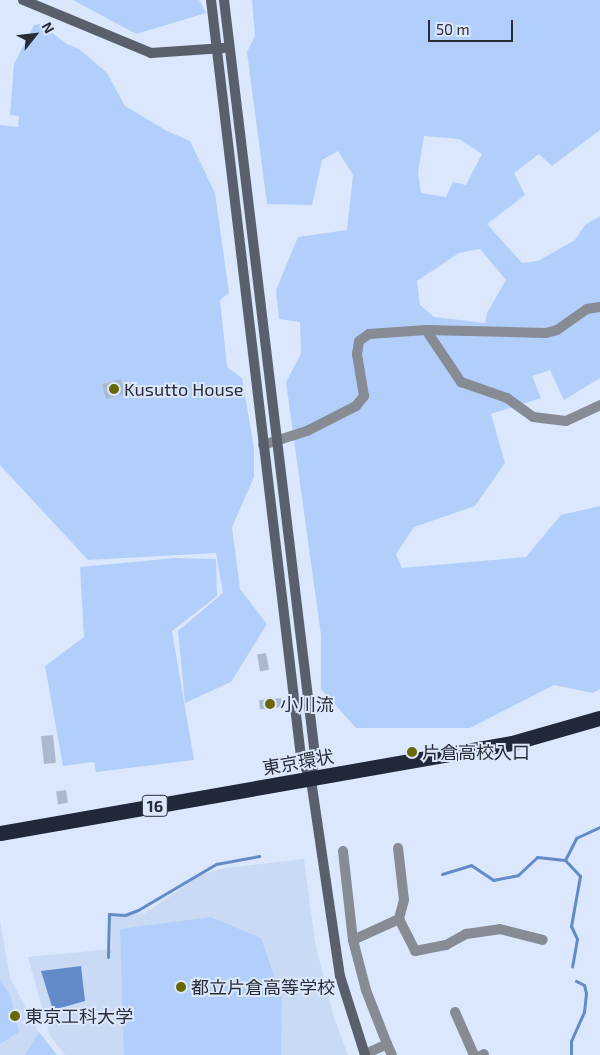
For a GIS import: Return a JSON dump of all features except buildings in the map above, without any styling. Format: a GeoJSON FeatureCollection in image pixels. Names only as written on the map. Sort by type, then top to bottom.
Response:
{"type":"FeatureCollection","features":[{"type":"Feature","properties":{"kind":"highway","name":"東京環状"},"geometry":{"type":"LineString","coordinates":[[0,833],[311,780],[512,743],[600,718]]}},
{"type":"Feature","properties":{"kind":"street"},"geometry":{"type":"LineString","coordinates":[[23,0],[38,3],[151,53],[230,47]]}},
{"type":"Feature","properties":{"kind":"street"},"geometry":{"type":"LineString","coordinates":[[211,0],[301,757],[311,780],[332,940],[350,1014],[365,1054],[387,1044]]}},
{"type":"Feature","properties":{"kind":"street"},"geometry":{"type":"LineString","coordinates":[[224,0],[315,754],[311,780]]}},
{"type":"Feature","properties":{"kind":"street"},"geometry":{"type":"LineString","coordinates":[[263,445],[307,431],[356,406],[364,396],[357,354],[359,341],[369,334],[426,330],[546,333],[557,330],[587,309],[600,307]]}},
{"type":"Feature","properties":{"kind":"street"},"geometry":{"type":"LineString","coordinates":[[426,330],[460,382],[506,398],[533,417],[566,421],[600,405]]}},
{"type":"Feature","properties":{"kind":"street"},"geometry":{"type":"LineString","coordinates":[[398,848],[404,900],[399,919],[415,951],[446,945],[466,934],[500,930],[543,940]]}},
{"type":"Feature","properties":{"kind":"street"},"geometry":{"type":"LineString","coordinates":[[343,851],[352,940],[366,990],[392,1055]]}},
{"type":"Feature","properties":{"kind":"street"},"geometry":{"type":"LineString","coordinates":[[352,940],[399,919]]}},
{"type":"Feature","properties":{"kind":"street"},"geometry":{"type":"LineString","coordinates":[[455,1012],[480,1055]]}},
{"type":"Feature","properties":{"kind":"shaded area"},"geometry":{"type":"Polygon","coordinates":[[[73,0],[199,0],[206,13],[136,34],[73,0]]]}},
{"type":"Feature","properties":{"kind":"shaded area"},"geometry":{"type":"Polygon","coordinates":[[[252,0],[600,0],[600,130],[552,166],[539,154],[514,173],[525,195],[487,224],[522,263],[538,261],[575,240],[585,225],[600,216],[600,378],[564,400],[550,370],[532,376],[541,398],[491,414],[505,463],[475,506],[414,527],[396,554],[402,568],[526,557],[561,515],[600,506],[600,689],[593,693],[554,685],[470,728],[356,728],[321,689],[321,635],[286,382],[301,354],[300,322],[279,319],[276,290],[298,237],[347,230],[353,175],[338,151],[322,160],[312,205],[267,204],[247,52],[255,36],[252,0]],[[424,136],[418,173],[421,193],[446,197],[453,182],[466,185],[482,154],[459,139],[424,136]],[[480,249],[459,253],[417,281],[420,305],[434,317],[485,323],[487,313],[506,280],[480,249]]]}},
{"type":"Feature","properties":{"kind":"shaded area"},"geometry":{"type":"Polygon","coordinates":[[[40,24],[67,44],[79,49],[107,73],[125,106],[167,131],[190,141],[215,193],[229,293],[220,300],[227,367],[242,378],[254,448],[254,477],[232,527],[240,589],[267,624],[231,682],[185,703],[178,631],[223,593],[216,553],[88,560],[0,465],[0,125],[18,127],[19,116],[10,115],[14,64],[34,25],[40,24]]]}},
{"type":"Feature","properties":{"kind":"shaded area"},"geometry":{"type":"Polygon","coordinates":[[[176,558],[216,559],[217,596],[172,631],[194,760],[96,772],[94,762],[63,766],[45,666],[84,637],[80,567],[176,558]]]}},
{"type":"Feature","properties":{"kind":"shaded area","name":"都立片倉高等学校"},"geometry":{"type":"Polygon","coordinates":[[[304,859],[315,942],[334,1018],[348,1055],[65,1055],[50,1036],[28,957],[112,949],[111,917],[145,913],[202,874],[224,868],[304,859]]]}},
{"type":"Feature","properties":{"kind":"shaded area"},"geometry":{"type":"Polygon","coordinates":[[[211,917],[261,938],[282,998],[281,1055],[124,1055],[120,929],[211,917]]]}},
{"type":"Feature","properties":{"kind":"shaded area","name":"東京工科大学"},"geometry":{"type":"Polygon","coordinates":[[[0,920],[10,978],[51,1055],[0,1055],[0,920]]]}},
{"type":"Feature","properties":{"kind":"shaded area"},"geometry":{"type":"Polygon","coordinates":[[[81,966],[85,1001],[53,1010],[41,971],[81,966]]]}},
{"type":"Feature","properties":{"kind":"shaded area"},"geometry":{"type":"Polygon","coordinates":[[[0,979],[10,995],[19,1032],[0,1044],[0,979]]]}},
{"type":"Feature","properties":{"kind":"shaded area"},"geometry":{"type":"Polygon","coordinates":[[[39,1032],[57,1055],[25,1055],[39,1032]]]}},
{"type":"Feature","properties":{"kind":"waterway"},"geometry":{"type":"LineString","coordinates":[[442,874],[471,865],[493,880],[518,875],[537,857],[565,860],[576,838],[600,827]]}},
{"type":"Feature","properties":{"kind":"waterway"},"geometry":{"type":"LineString","coordinates":[[108,957],[109,914],[125,915],[138,910],[216,864],[259,856]]}},
{"type":"Feature","properties":{"kind":"waterway"},"geometry":{"type":"LineString","coordinates":[[565,860],[580,876],[571,926],[577,939],[572,967]]}},
{"type":"Feature","properties":{"kind":"waterway"},"geometry":{"type":"LineString","coordinates":[[571,1055],[571,1041],[584,1012],[586,993],[584,985],[576,981]]}},
{"type":"Feature","properties":{"kind":"place","name":"Kusutto House"},"geometry":{"type":"Point","coordinates":[114,389]}},
{"type":"Feature","properties":{"kind":"place","name":"小川流"},"geometry":{"type":"Point","coordinates":[270,704]}},
{"type":"Feature","properties":{"kind":"place","name":"片倉高校入口"},"geometry":{"type":"Point","coordinates":[412,752]}},
{"type":"Feature","properties":{"kind":"place","name":"都立片倉高等学校"},"geometry":{"type":"Point","coordinates":[181,987]}},
{"type":"Feature","properties":{"kind":"place","name":"東京工科大学"},"geometry":{"type":"Point","coordinates":[15,1016]}}]}
